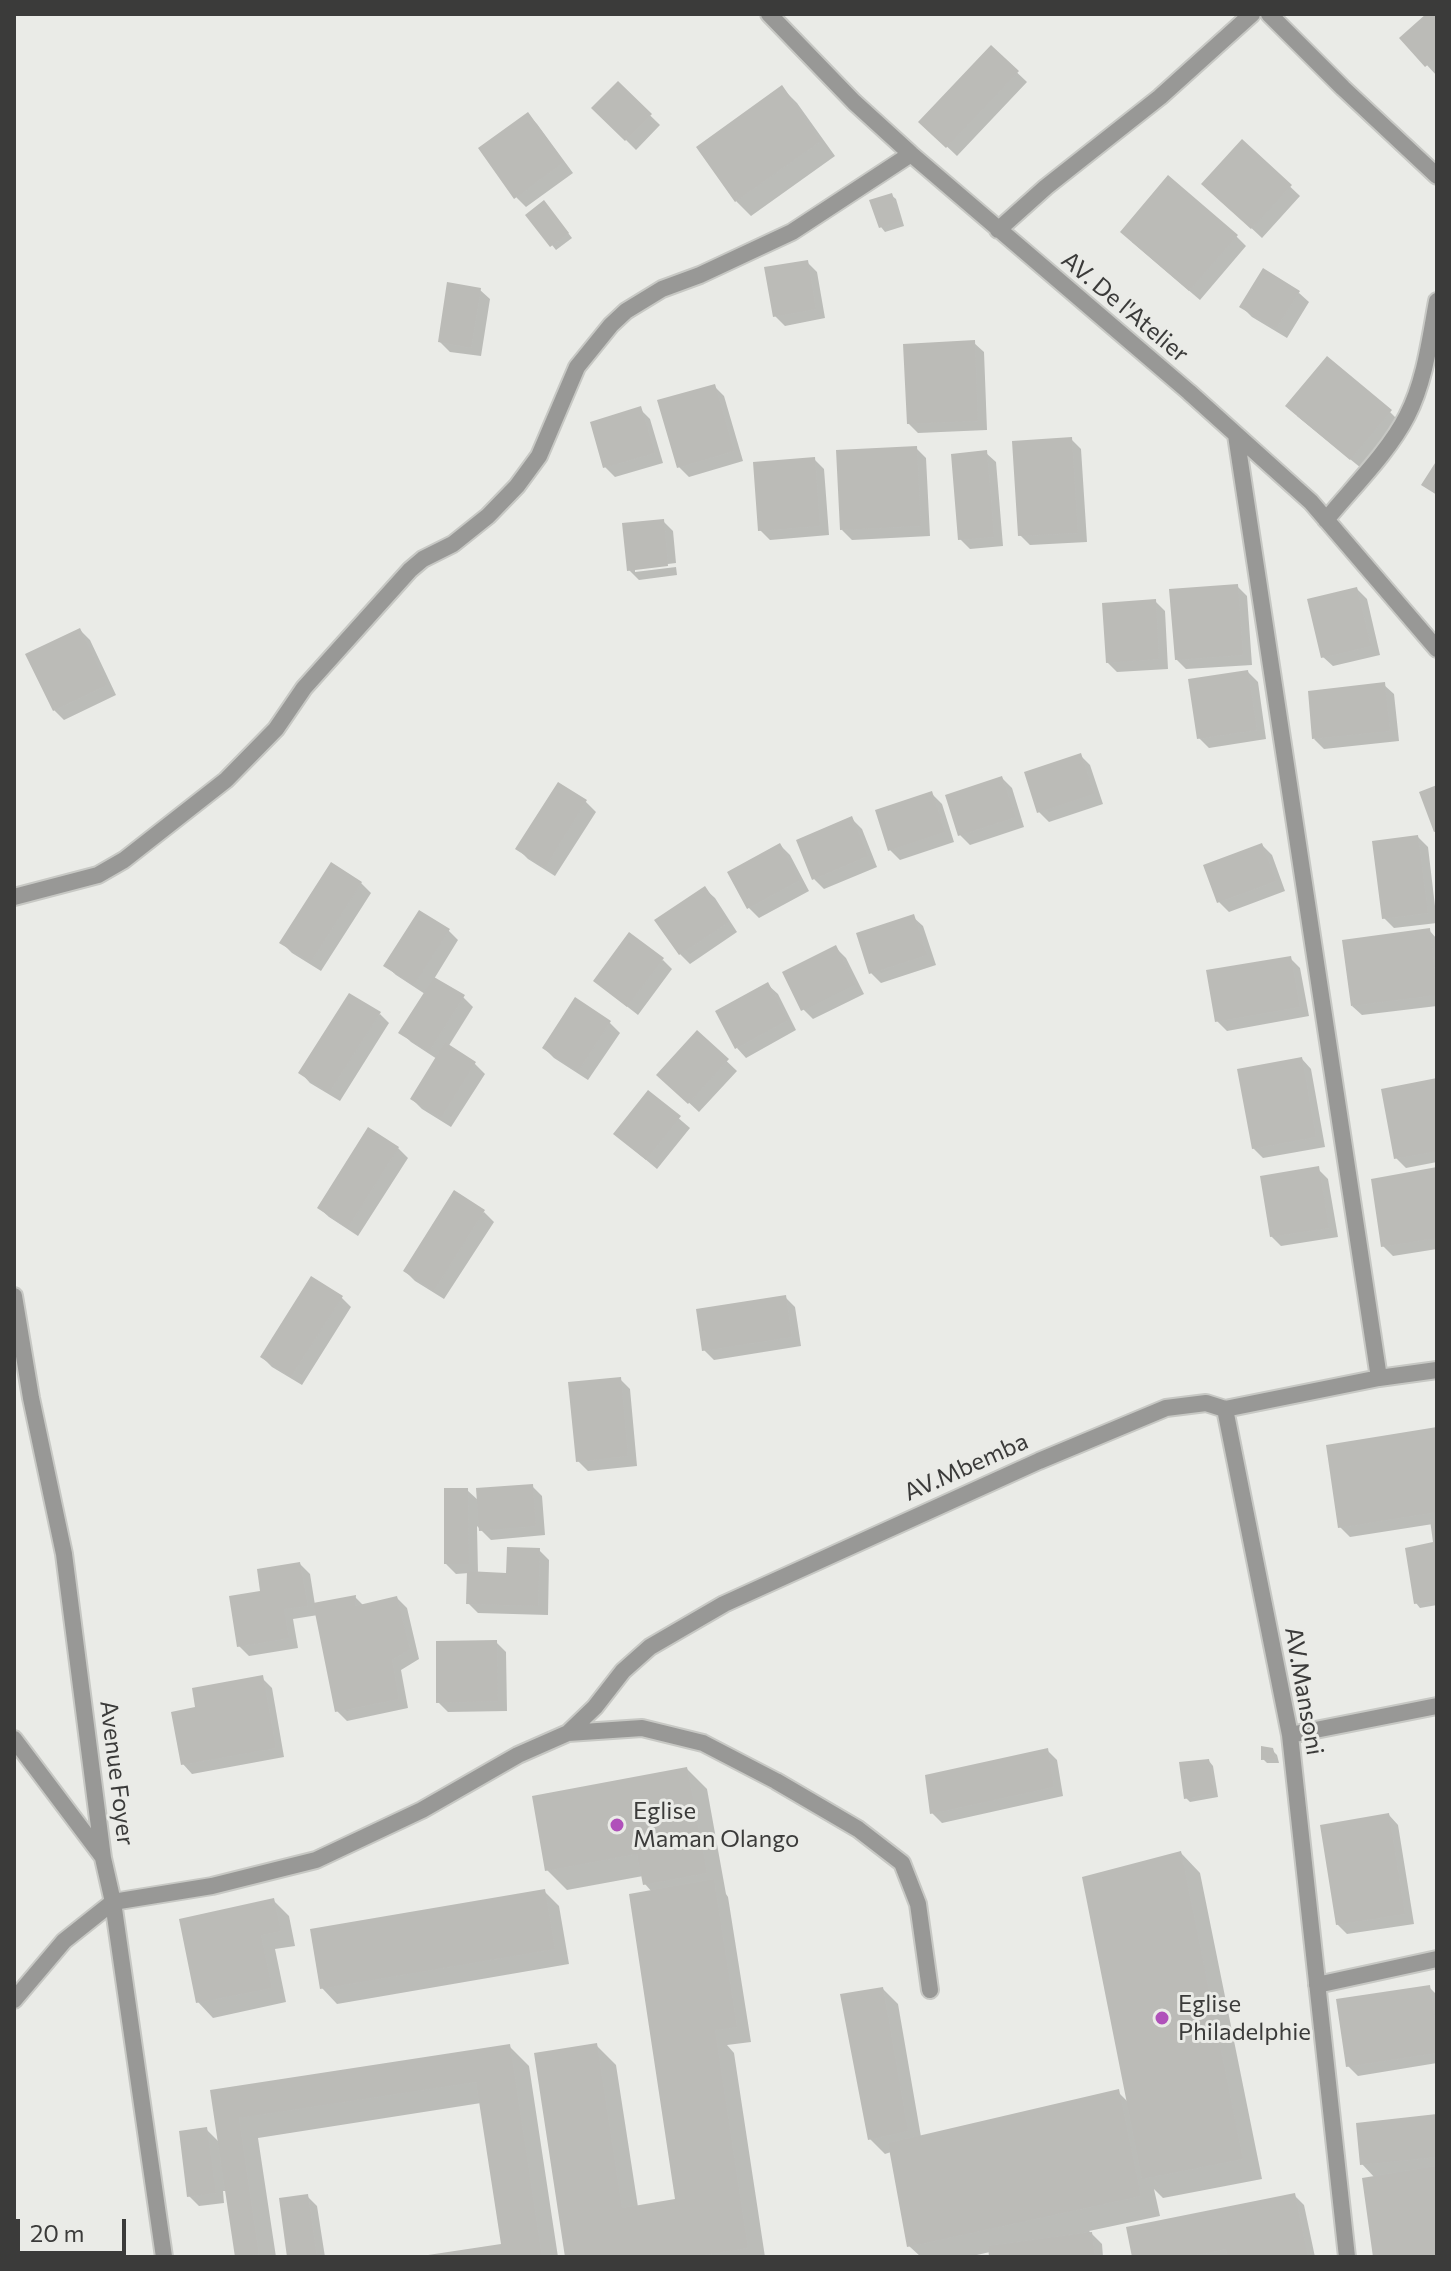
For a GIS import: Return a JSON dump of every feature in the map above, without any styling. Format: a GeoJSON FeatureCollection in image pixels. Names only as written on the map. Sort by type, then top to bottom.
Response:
{"type":"FeatureCollection","features":[{"type":"Feature","properties":{"kind":"street","name":"AV. De l'Atelier"},"geometry":{"type":"LineString","coordinates":[[769,14],[854,102],[911,154],[1311,502],[1437,649]]}},
{"type":"Feature","properties":{"kind":"street"},"geometry":{"type":"LineString","coordinates":[[998,230],[1046,187],[1160,97],[1252,14]]}},
{"type":"Feature","properties":{"kind":"street"},"geometry":{"type":"LineString","coordinates":[[1269,14],[1437,176]]}},
{"type":"Feature","properties":{"kind":"street"},"geometry":{"type":"LineString","coordinates":[[14,897],[98,875],[124,860],[226,780],[276,729],[304,688],[410,570],[423,559],[453,544],[488,516],[517,486],[539,456],[577,367],[626,311],[662,289],[700,275],[792,232],[911,154]]}},
{"type":"Feature","properties":{"kind":"street"},"geometry":{"type":"LineString","coordinates":[[1326,520],[1387,446],[1407,415],[1424,368],[1437,301]]}},
{"type":"Feature","properties":{"kind":"street"},"geometry":{"type":"LineString","coordinates":[[1236,435],[1379,1378]]}},
{"type":"Feature","properties":{"kind":"street","name":"Avenue Foyer"},"geometry":{"type":"LineString","coordinates":[[14,1296],[31,1398],[64,1554],[103,1858],[113,1902],[164,2257]]}},
{"type":"Feature","properties":{"kind":"street","name":"AV.Mbemba"},"geometry":{"type":"LineString","coordinates":[[568,1733],[595,1707],[623,1671],[650,1647],[724,1604],[1025,1467],[1166,1408],[1206,1403],[1225,1409],[1379,1378],[1437,1370]]}},
{"type":"Feature","properties":{"kind":"street","name":"AV.Mansoni"},"geometry":{"type":"LineString","coordinates":[[1225,1409],[1290,1735],[1347,2257]]}},
{"type":"Feature","properties":{"kind":"street"},"geometry":{"type":"LineString","coordinates":[[1290,1735],[1437,1706]]}},
{"type":"Feature","properties":{"kind":"street"},"geometry":{"type":"LineString","coordinates":[[14,2000],[64,1941],[113,1902],[212,1886],[316,1860],[422,1810],[518,1755],[568,1733],[642,1728],[703,1743],[858,1829],[902,1863],[918,1904],[930,1990]]}},
{"type":"Feature","properties":{"kind":"street"},"geometry":{"type":"LineString","coordinates":[[14,1739],[103,1858]]}},
{"type":"Feature","properties":{"kind":"street"},"geometry":{"type":"LineString","coordinates":[[1317,1985],[1437,1959]]}},
{"type":"Feature","properties":{"kind":"building"},"geometry":{"type":"Polygon","coordinates":[[[1426,14],[1437,14],[1437,57],[1425,67],[1399,38],[1426,14]]]}},
{"type":"Feature","properties":{"kind":"building"},"geometry":{"type":"Polygon","coordinates":[[[991,45],[1019,71],[946,148],[918,122],[991,45]]]}},
{"type":"Feature","properties":{"kind":"building"},"geometry":{"type":"Polygon","coordinates":[[[618,81],[652,114],[625,141],[591,108],[618,81]]]}},
{"type":"Feature","properties":{"kind":"building"},"geometry":{"type":"Polygon","coordinates":[[[782,85],[821,141],[735,202],[696,147],[782,85]]]}},
{"type":"Feature","properties":{"kind":"building"},"geometry":{"type":"Polygon","coordinates":[[[528,112],[564,162],[514,199],[478,148],[528,112]]]}},
{"type":"Feature","properties":{"kind":"building"},"geometry":{"type":"Polygon","coordinates":[[[1242,139],[1292,185],[1251,229],[1201,184],[1242,139]]]}},
{"type":"Feature","properties":{"kind":"building"},"geometry":{"type":"Polygon","coordinates":[[[1168,175],[1238,235],[1189,291],[1120,232],[1168,175]]]}},
{"type":"Feature","properties":{"kind":"building"},"geometry":{"type":"Polygon","coordinates":[[[892,193],[901,221],[879,228],[869,200],[892,193]]]}},
{"type":"Feature","properties":{"kind":"building"},"geometry":{"type":"Polygon","coordinates":[[[544,200],[569,233],[550,247],[525,215],[544,200]]]}},
{"type":"Feature","properties":{"kind":"building"},"geometry":{"type":"Polygon","coordinates":[[[808,260],[816,309],[773,317],[764,267],[808,260]]]}},
{"type":"Feature","properties":{"kind":"building"},"geometry":{"type":"Polygon","coordinates":[[[1263,268],[1300,291],[1276,329],[1239,307],[1263,268]]]}},
{"type":"Feature","properties":{"kind":"building"},"geometry":{"type":"Polygon","coordinates":[[[447,282],[481,288],[471,348],[438,342],[447,282]]]}},
{"type":"Feature","properties":{"kind":"building"},"geometry":{"type":"Polygon","coordinates":[[[975,340],[978,421],[907,424],[903,344],[975,340]]]}},
{"type":"Feature","properties":{"kind":"building"},"geometry":{"type":"Polygon","coordinates":[[[1327,356],[1392,410],[1350,460],[1285,406],[1327,356]]]}},
{"type":"Feature","properties":{"kind":"building"},"geometry":{"type":"Polygon","coordinates":[[[715,384],[734,451],[677,468],[657,400],[715,384]]]}},
{"type":"Feature","properties":{"kind":"building"},"geometry":{"type":"Polygon","coordinates":[[[641,406],[655,453],[603,468],[590,422],[641,406]]]}},
{"type":"Feature","properties":{"kind":"building"},"geometry":{"type":"Polygon","coordinates":[[[1072,437],[1078,533],[1018,536],[1012,441],[1072,437]]]}},
{"type":"Feature","properties":{"kind":"building"},"geometry":{"type":"Polygon","coordinates":[[[917,446],[921,526],[840,530],[836,450],[917,446]]]}},
{"type":"Feature","properties":{"kind":"building"},"geometry":{"type":"Polygon","coordinates":[[[987,450],[994,537],[958,540],[951,454],[987,450]]]}},
{"type":"Feature","properties":{"kind":"building"},"geometry":{"type":"Polygon","coordinates":[[[815,457],[820,526],[758,531],[753,462],[815,457]]]}},
{"type":"Feature","properties":{"kind":"building"},"geometry":{"type":"Polygon","coordinates":[[[1437,460],[1437,495],[1421,485],[1437,460]]]}},
{"type":"Feature","properties":{"kind":"building"},"geometry":{"type":"Polygon","coordinates":[[[664,519],[668,566],[627,571],[622,523],[664,519]]]}},
{"type":"Feature","properties":{"kind":"building"},"geometry":{"type":"Polygon","coordinates":[[[1238,584],[1243,655],[1175,660],[1169,589],[1238,584]]]}},
{"type":"Feature","properties":{"kind":"building"},"geometry":{"type":"Polygon","coordinates":[[[1357,587],[1371,646],[1321,658],[1307,599],[1357,587]]]}},
{"type":"Feature","properties":{"kind":"building"},"geometry":{"type":"Polygon","coordinates":[[[1156,599],[1159,659],[1106,663],[1102,603],[1156,599]]]}},
{"type":"Feature","properties":{"kind":"building"},"geometry":{"type":"Polygon","coordinates":[[[80,628],[107,685],[53,711],[25,654],[80,628]]]}},
{"type":"Feature","properties":{"kind":"building"},"geometry":{"type":"Polygon","coordinates":[[[1248,670],[1257,730],[1197,739],[1188,679],[1248,670]]]}},
{"type":"Feature","properties":{"kind":"building"},"geometry":{"type":"Polygon","coordinates":[[[1385,682],[1390,731],[1312,739],[1308,691],[1385,682]]]}},
{"type":"Feature","properties":{"kind":"building"},"geometry":{"type":"Polygon","coordinates":[[[1081,753],[1094,794],[1037,813],[1024,772],[1081,753]]]}},
{"type":"Feature","properties":{"kind":"building"},"geometry":{"type":"Polygon","coordinates":[[[1002,776],[1016,817],[958,836],[945,795],[1002,776]]]}},
{"type":"Feature","properties":{"kind":"building"},"geometry":{"type":"Polygon","coordinates":[[[558,782],[587,800],[545,868],[515,849],[558,782]]]}},
{"type":"Feature","properties":{"kind":"building"},"geometry":{"type":"Polygon","coordinates":[[[1437,785],[1437,831],[1434,832],[1419,792],[1437,785]]]}},
{"type":"Feature","properties":{"kind":"building"},"geometry":{"type":"Polygon","coordinates":[[[932,791],[945,832],[888,851],[875,810],[932,791]]]}},
{"type":"Feature","properties":{"kind":"building"},"geometry":{"type":"Polygon","coordinates":[[[852,816],[868,856],[812,880],[796,840],[852,816]]]}},
{"type":"Feature","properties":{"kind":"building"},"geometry":{"type":"Polygon","coordinates":[[[1418,835],[1428,913],[1382,919],[1372,841],[1418,835]]]}},
{"type":"Feature","properties":{"kind":"building"},"geometry":{"type":"Polygon","coordinates":[[[780,843],[800,880],[747,909],[727,872],[780,843]]]}},
{"type":"Feature","properties":{"kind":"building"},"geometry":{"type":"Polygon","coordinates":[[[1262,843],[1276,881],[1217,903],[1203,865],[1262,843]]]}},
{"type":"Feature","properties":{"kind":"building"},"geometry":{"type":"Polygon","coordinates":[[[331,862],[362,882],[311,962],[279,943],[331,862]]]}},
{"type":"Feature","properties":{"kind":"building"},"geometry":{"type":"Polygon","coordinates":[[[705,886],[729,922],[679,955],[654,920],[705,886]]]}},
{"type":"Feature","properties":{"kind":"building"},"geometry":{"type":"Polygon","coordinates":[[[419,910],[450,929],[414,985],[383,966],[419,910]]]}},
{"type":"Feature","properties":{"kind":"building"},"geometry":{"type":"Polygon","coordinates":[[[914,914],[927,955],[869,974],[856,933],[914,914]]]}},
{"type":"Feature","properties":{"kind":"building"},"geometry":{"type":"Polygon","coordinates":[[[1430,928],[1437,995],[1351,1006],[1342,940],[1430,928]]]}},
{"type":"Feature","properties":{"kind":"building"},"geometry":{"type":"Polygon","coordinates":[[[629,932],[664,958],[627,1007],[593,981],[629,932]]]}},
{"type":"Feature","properties":{"kind":"building"},"geometry":{"type":"Polygon","coordinates":[[[836,945],[855,984],[801,1011],[782,972],[836,945]]]}},
{"type":"Feature","properties":{"kind":"building"},"geometry":{"type":"Polygon","coordinates":[[[1291,956],[1300,1007],[1215,1022],[1206,970],[1291,956]]]}},
{"type":"Feature","properties":{"kind":"building"},"geometry":{"type":"Polygon","coordinates":[[[434,977],[465,995],[429,1052],[398,1033],[434,977]]]}},
{"type":"Feature","properties":{"kind":"building"},"geometry":{"type":"Polygon","coordinates":[[[768,982],[788,1020],[735,1049],[715,1011],[768,982]]]}},
{"type":"Feature","properties":{"kind":"building"},"geometry":{"type":"Polygon","coordinates":[[[349,993],[381,1012],[329,1093],[298,1073],[349,993]]]}},
{"type":"Feature","properties":{"kind":"building"},"geometry":{"type":"Polygon","coordinates":[[[575,997],[611,1021],[578,1072],[542,1048],[575,997]]]}},
{"type":"Feature","properties":{"kind":"building"},"geometry":{"type":"Polygon","coordinates":[[[697,1030],[729,1059],[688,1104],[656,1075],[697,1030]]]}},
{"type":"Feature","properties":{"kind":"building"},"geometry":{"type":"Polygon","coordinates":[[[445,1042],[476,1062],[441,1118],[410,1099],[445,1042]]]}},
{"type":"Feature","properties":{"kind":"building"},"geometry":{"type":"Polygon","coordinates":[[[1302,1057],[1316,1137],[1252,1149],[1237,1069],[1302,1057]]]}},
{"type":"Feature","properties":{"kind":"building"},"geometry":{"type":"Polygon","coordinates":[[[1437,1078],[1437,1151],[1394,1159],[1381,1089],[1437,1078]]]}},
{"type":"Feature","properties":{"kind":"building"},"geometry":{"type":"Polygon","coordinates":[[[648,1090],[681,1116],[646,1160],[613,1134],[648,1090]]]}},
{"type":"Feature","properties":{"kind":"building"},"geometry":{"type":"Polygon","coordinates":[[[368,1127],[399,1147],[348,1228],[317,1208],[368,1127]]]}},
{"type":"Feature","properties":{"kind":"building"},"geometry":{"type":"Polygon","coordinates":[[[1319,1166],[1329,1228],[1270,1237],[1260,1176],[1319,1166]]]}},
{"type":"Feature","properties":{"kind":"building"},"geometry":{"type":"Polygon","coordinates":[[[1437,1167],[1437,1238],[1381,1247],[1371,1179],[1437,1167]]]}},
{"type":"Feature","properties":{"kind":"building"},"geometry":{"type":"Polygon","coordinates":[[[454,1190],[485,1210],[434,1291],[403,1271],[454,1190]]]}},
{"type":"Feature","properties":{"kind":"building"},"geometry":{"type":"Polygon","coordinates":[[[311,1276],[343,1296],[291,1377],[260,1357],[311,1276]]]}},
{"type":"Feature","properties":{"kind":"building"},"geometry":{"type":"Polygon","coordinates":[[[786,1295],[792,1337],[702,1351],[696,1309],[786,1295]]]}},
{"type":"Feature","properties":{"kind":"building"},"geometry":{"type":"Polygon","coordinates":[[[621,1377],[628,1456],[576,1462],[568,1382],[621,1377]]]}},
{"type":"Feature","properties":{"kind":"building"},"geometry":{"type":"Polygon","coordinates":[[[1437,1427],[1437,1512],[1338,1528],[1326,1445],[1437,1427]]]}},
{"type":"Feature","properties":{"kind":"building"},"geometry":{"type":"Polygon","coordinates":[[[533,1484],[536,1526],[479,1531],[476,1488],[533,1484]]]}},
{"type":"Feature","properties":{"kind":"building"},"geometry":{"type":"Polygon","coordinates":[[[444,1488],[468,1488],[469,1564],[444,1564],[444,1488]]]}},
{"type":"Feature","properties":{"kind":"building"},"geometry":{"type":"Polygon","coordinates":[[[1437,1519],[1437,1601],[1414,1604],[1405,1548],[1433,1542],[1430,1520],[1437,1519]]]}},
{"type":"Feature","properties":{"kind":"building"},"geometry":{"type":"Polygon","coordinates":[[[507,1547],[540,1548],[538,1606],[466,1604],[467,1571],[506,1573],[507,1547]]]}},
{"type":"Feature","properties":{"kind":"building"},"geometry":{"type":"Polygon","coordinates":[[[300,1562],[308,1606],[284,1609],[289,1638],[237,1647],[229,1596],[260,1591],[257,1569],[300,1562]]]}},
{"type":"Feature","properties":{"kind":"building"},"geometry":{"type":"Polygon","coordinates":[[[356,1595],[355,1606],[397,1596],[410,1649],[392,1660],[399,1699],[335,1712],[313,1603],[356,1595]]]}},
{"type":"Feature","properties":{"kind":"building"},"geometry":{"type":"Polygon","coordinates":[[[497,1640],[498,1701],[436,1703],[436,1641],[497,1640]]]}},
{"type":"Feature","properties":{"kind":"building"},"geometry":{"type":"Polygon","coordinates":[[[263,1675],[276,1748],[181,1765],[171,1712],[195,1707],[192,1688],[263,1675]]]}},
{"type":"Feature","properties":{"kind":"building"},"geometry":{"type":"Polygon","coordinates":[[[1261,1746],[1273,1748],[1276,1759],[1261,1760],[1261,1746]]]}},
{"type":"Feature","properties":{"kind":"building"},"geometry":{"type":"Polygon","coordinates":[[[1048,1748],[1054,1787],[930,1814],[925,1775],[1048,1748]]]}},
{"type":"Feature","properties":{"kind":"building"},"geometry":{"type":"Polygon","coordinates":[[[1209,1759],[1215,1793],[1184,1799],[1179,1762],[1209,1759]]]}},
{"type":"Feature","properties":{"kind":"building","name":"Eglise Maman Olango"},"geometry":{"type":"Polygon","coordinates":[[[687,1767],[707,1873],[643,1885],[637,1854],[545,1871],[532,1796],[687,1767]]]}},
{"type":"Feature","properties":{"kind":"building"},"geometry":{"type":"Polygon","coordinates":[[[1389,1813],[1405,1914],[1336,1925],[1320,1825],[1389,1813]]]}},
{"type":"Feature","properties":{"kind":"building","name":"Eglise Philadelphie"},"geometry":{"type":"Polygon","coordinates":[[[1181,1851],[1243,2159],[1142,2179],[1082,1877],[1181,1851]]]}},
{"type":"Feature","properties":{"kind":"building"},"geometry":{"type":"Polygon","coordinates":[[[714,1879],[737,2027],[715,2030],[748,2248],[693,2257],[565,2257],[534,2053],[597,2043],[622,2208],[675,2199],[629,1894],[714,1879]]]}},
{"type":"Feature","properties":{"kind":"building"},"geometry":{"type":"Polygon","coordinates":[[[545,1889],[555,1949],[320,1989],[310,1929],[545,1889]]]}},
{"type":"Feature","properties":{"kind":"building"},"geometry":{"type":"Polygon","coordinates":[[[274,1898],[281,1931],[261,1935],[272,1988],[196,2003],[179,1919],[274,1898]]]}},
{"type":"Feature","properties":{"kind":"building"},"geometry":{"type":"Polygon","coordinates":[[[1430,1985],[1437,2053],[1346,2067],[1336,1999],[1430,1985]]]}},
{"type":"Feature","properties":{"kind":"building"},"geometry":{"type":"Polygon","coordinates":[[[883,1987],[908,2131],[868,2140],[840,1994],[883,1987]]]}},
{"type":"Feature","properties":{"kind":"building"},"geometry":{"type":"Polygon","coordinates":[[[510,2044],[542,2257],[428,2257],[501,2244],[476,2082],[239,2118],[259,2254],[235,2257],[210,2090],[510,2044]]]}},
{"type":"Feature","properties":{"kind":"building"},"geometry":{"type":"Polygon","coordinates":[[[1119,2089],[1141,2196],[907,2247],[888,2143],[1119,2089]]]}},
{"type":"Feature","properties":{"kind":"building"},"geometry":{"type":"Polygon","coordinates":[[[1437,2114],[1437,2157],[1360,2165],[1356,2123],[1437,2114]]]}},
{"type":"Feature","properties":{"kind":"building"},"geometry":{"type":"Polygon","coordinates":[[[207,2127],[216,2193],[187,2197],[179,2131],[207,2127]]]}},
{"type":"Feature","properties":{"kind":"building"},"geometry":{"type":"Polygon","coordinates":[[[1437,2166],[1437,2257],[1373,2257],[1362,2178],[1437,2166]]]}},
{"type":"Feature","properties":{"kind":"building"},"geometry":{"type":"Polygon","coordinates":[[[1295,2193],[1308,2257],[1228,2257],[1226,2249],[1187,2257],[1132,2257],[1126,2227],[1295,2193]]]}},
{"type":"Feature","properties":{"kind":"building"},"geometry":{"type":"Polygon","coordinates":[[[308,2194],[317,2257],[287,2257],[279,2198],[308,2194]]]}},
{"type":"Feature","properties":{"kind":"building"},"geometry":{"type":"Polygon","coordinates":[[[1092,2232],[1095,2257],[989,2257],[988,2246],[1092,2232]]]}},
{"type":"Feature","properties":{"kind":"place","name":"Eglise Maman Olango"},"geometry":{"type":"Point","coordinates":[617,1825]}},
{"type":"Feature","properties":{"kind":"place","name":"Eglise Philadelphie"},"geometry":{"type":"Point","coordinates":[1162,2018]}}]}
